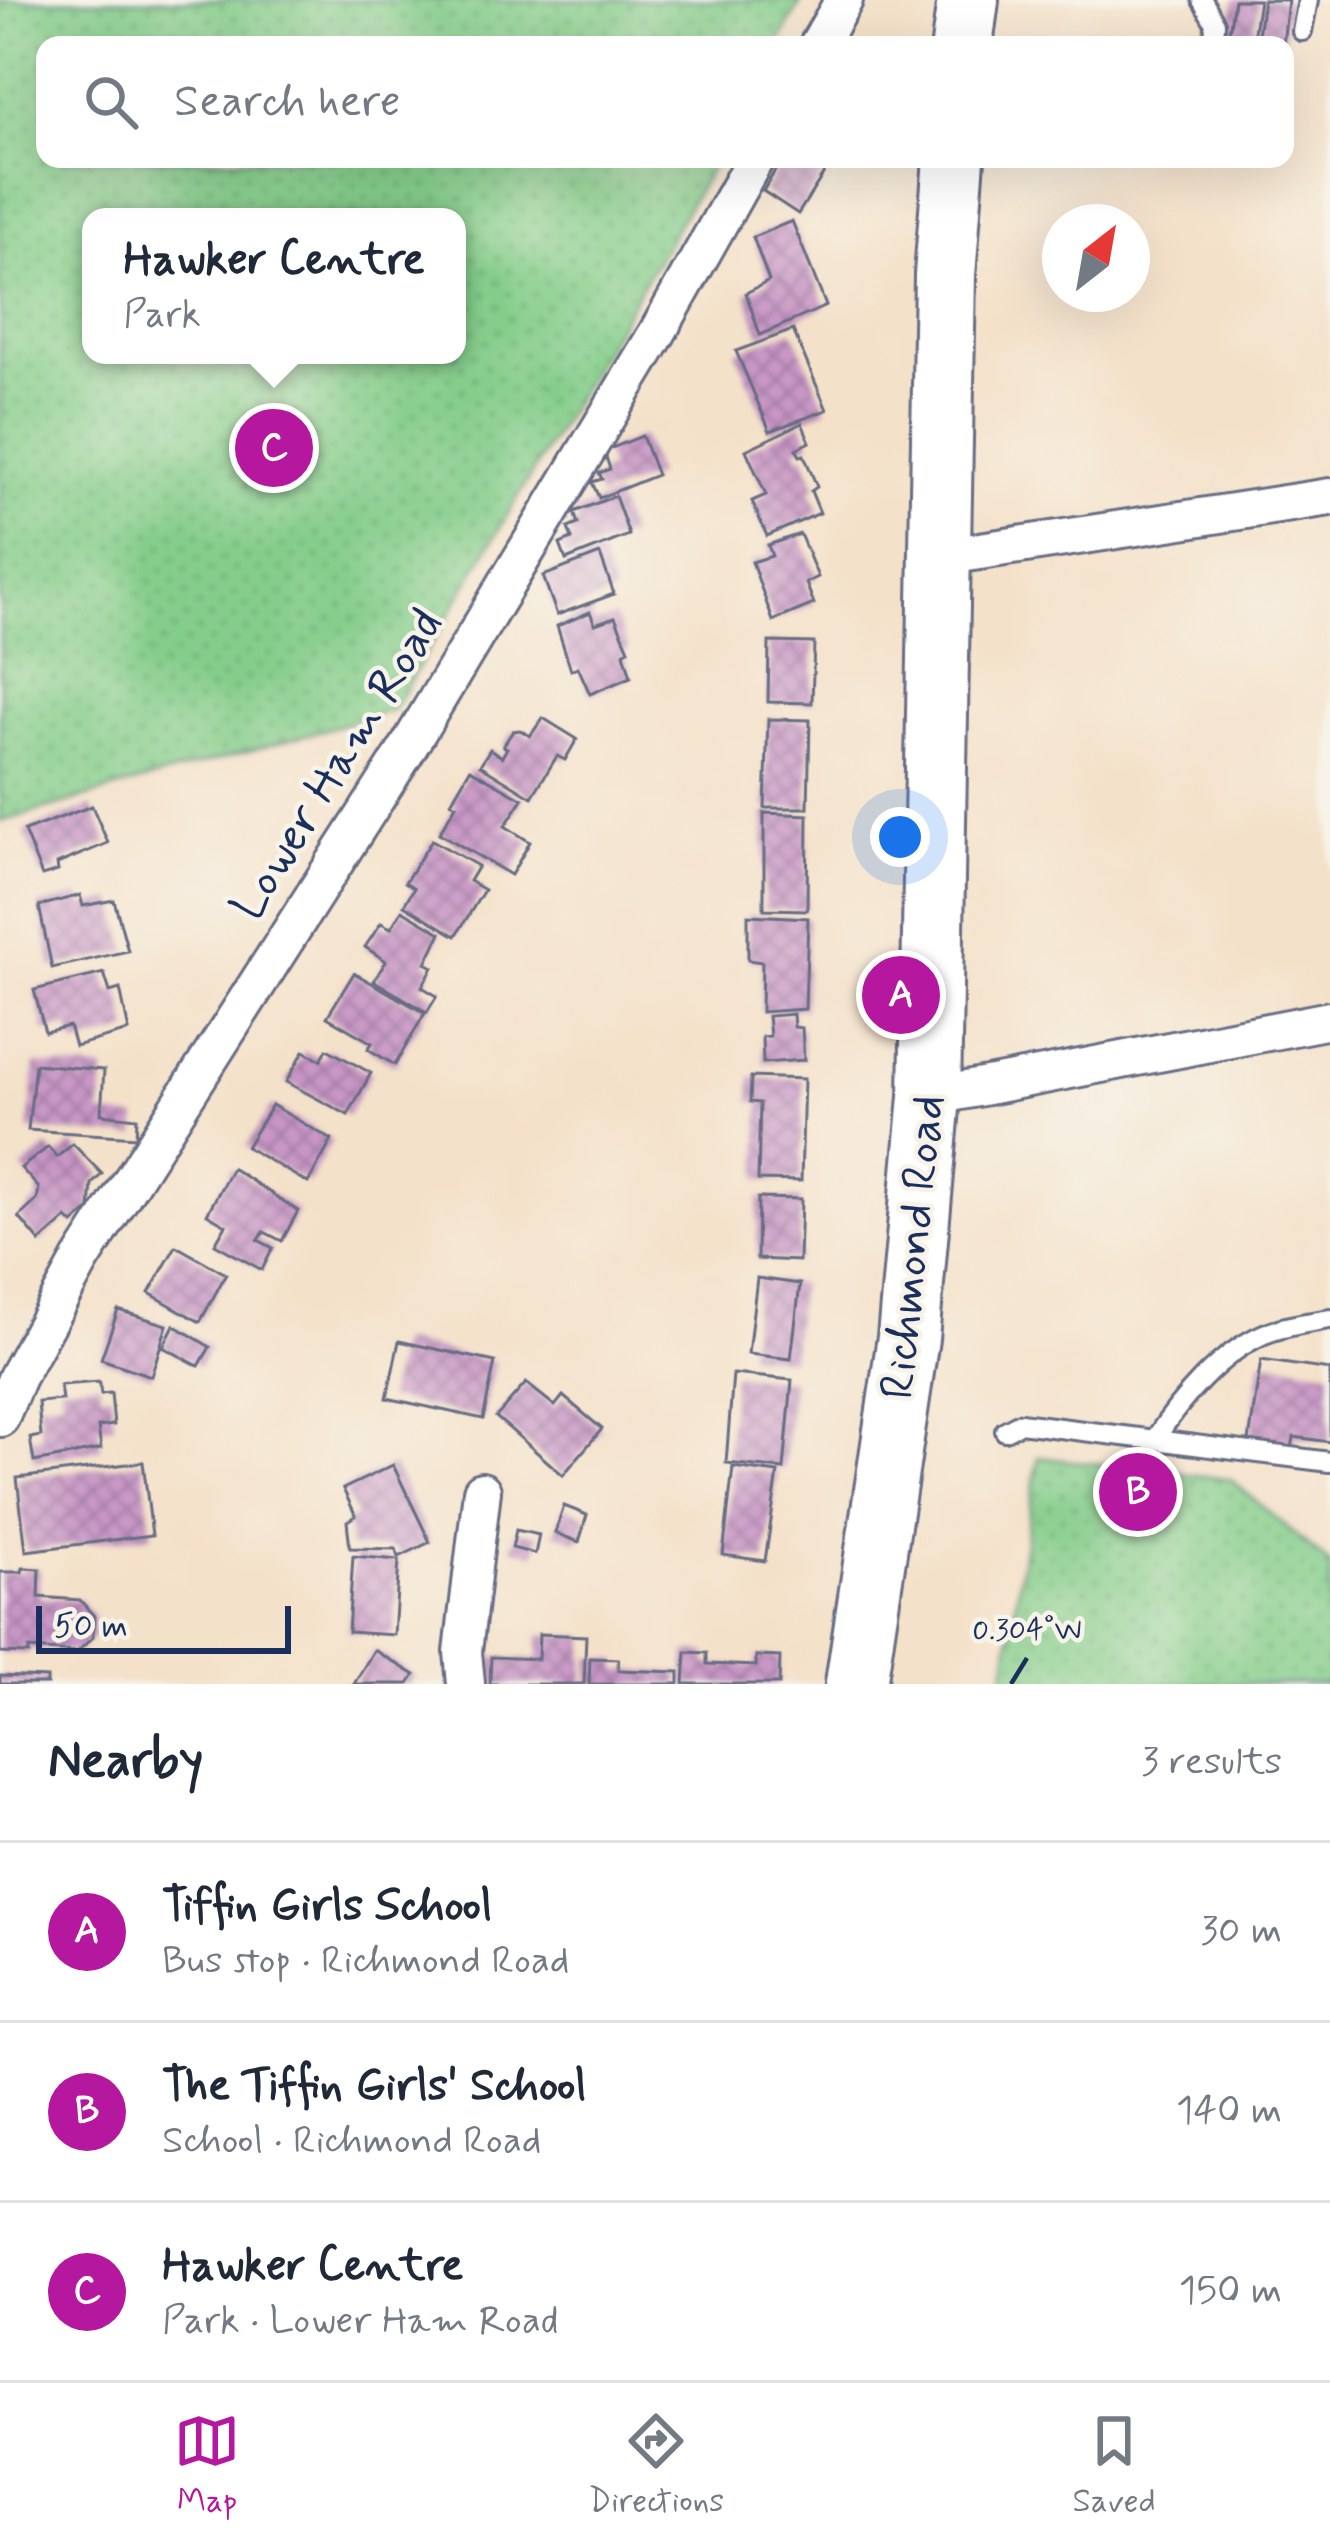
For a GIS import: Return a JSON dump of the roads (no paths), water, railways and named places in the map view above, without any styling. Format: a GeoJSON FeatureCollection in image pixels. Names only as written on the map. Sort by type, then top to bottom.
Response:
{"type":"FeatureCollection","features":[{"type":"Feature","properties":{"kind":"main road"},"geometry":{"type":"LineString","coordinates":[[963,36],[968,0]]}},
{"type":"Feature","properties":{"kind":"main road","name":"Richmond Road"},"geometry":{"type":"LineString","coordinates":[[856,1684],[908,1338],[930,1096],[945,274],[953,168]]}},
{"type":"Feature","properties":{"kind":"street"},"geometry":{"type":"LineString","coordinates":[[823,36],[844,0]]}},
{"type":"Feature","properties":{"kind":"street","name":"Lower Ham Road"},"geometry":{"type":"LineString","coordinates":[[0,1418],[81,1260],[406,751],[656,335],[750,168]]}},
{"type":"Feature","properties":{"kind":"street"},"geometry":{"type":"LineString","coordinates":[[941,557],[1330,496]]}},
{"type":"Feature","properties":{"kind":"street"},"geometry":{"type":"LineString","coordinates":[[930,1096],[1330,1020]]}},
{"type":"Feature","properties":{"kind":"street"},"geometry":{"type":"LineString","coordinates":[[466,1684],[463,1652],[482,1491]]}},
{"type":"Feature","properties":{"kind":"lane"},"geometry":{"type":"LineString","coordinates":[[1202,0],[1215,23],[1214,36]]}},
{"type":"Feature","properties":{"kind":"lane"},"geometry":{"type":"LineString","coordinates":[[1302,31],[1308,0]]}},
{"type":"Feature","properties":{"kind":"lane"},"geometry":{"type":"LineString","coordinates":[[1155,1439],[1179,1402],[1243,1346],[1289,1326],[1330,1319]]}},
{"type":"Feature","properties":{"kind":"lane"},"geometry":{"type":"LineString","coordinates":[[1005,1431],[1020,1423],[1330,1462]]}},
{"type":"Feature","properties":{"kind":"place","name":"Hawker Centre"},"geometry":{"type":"Point","coordinates":[274,448]}},
{"type":"Feature","properties":{"kind":"place","name":"Tiffin Girls School"},"geometry":{"type":"Point","coordinates":[901,995]}},
{"type":"Feature","properties":{"kind":"place","name":"The Tiffin Girls' School"},"geometry":{"type":"Point","coordinates":[1138,1492]}}]}
